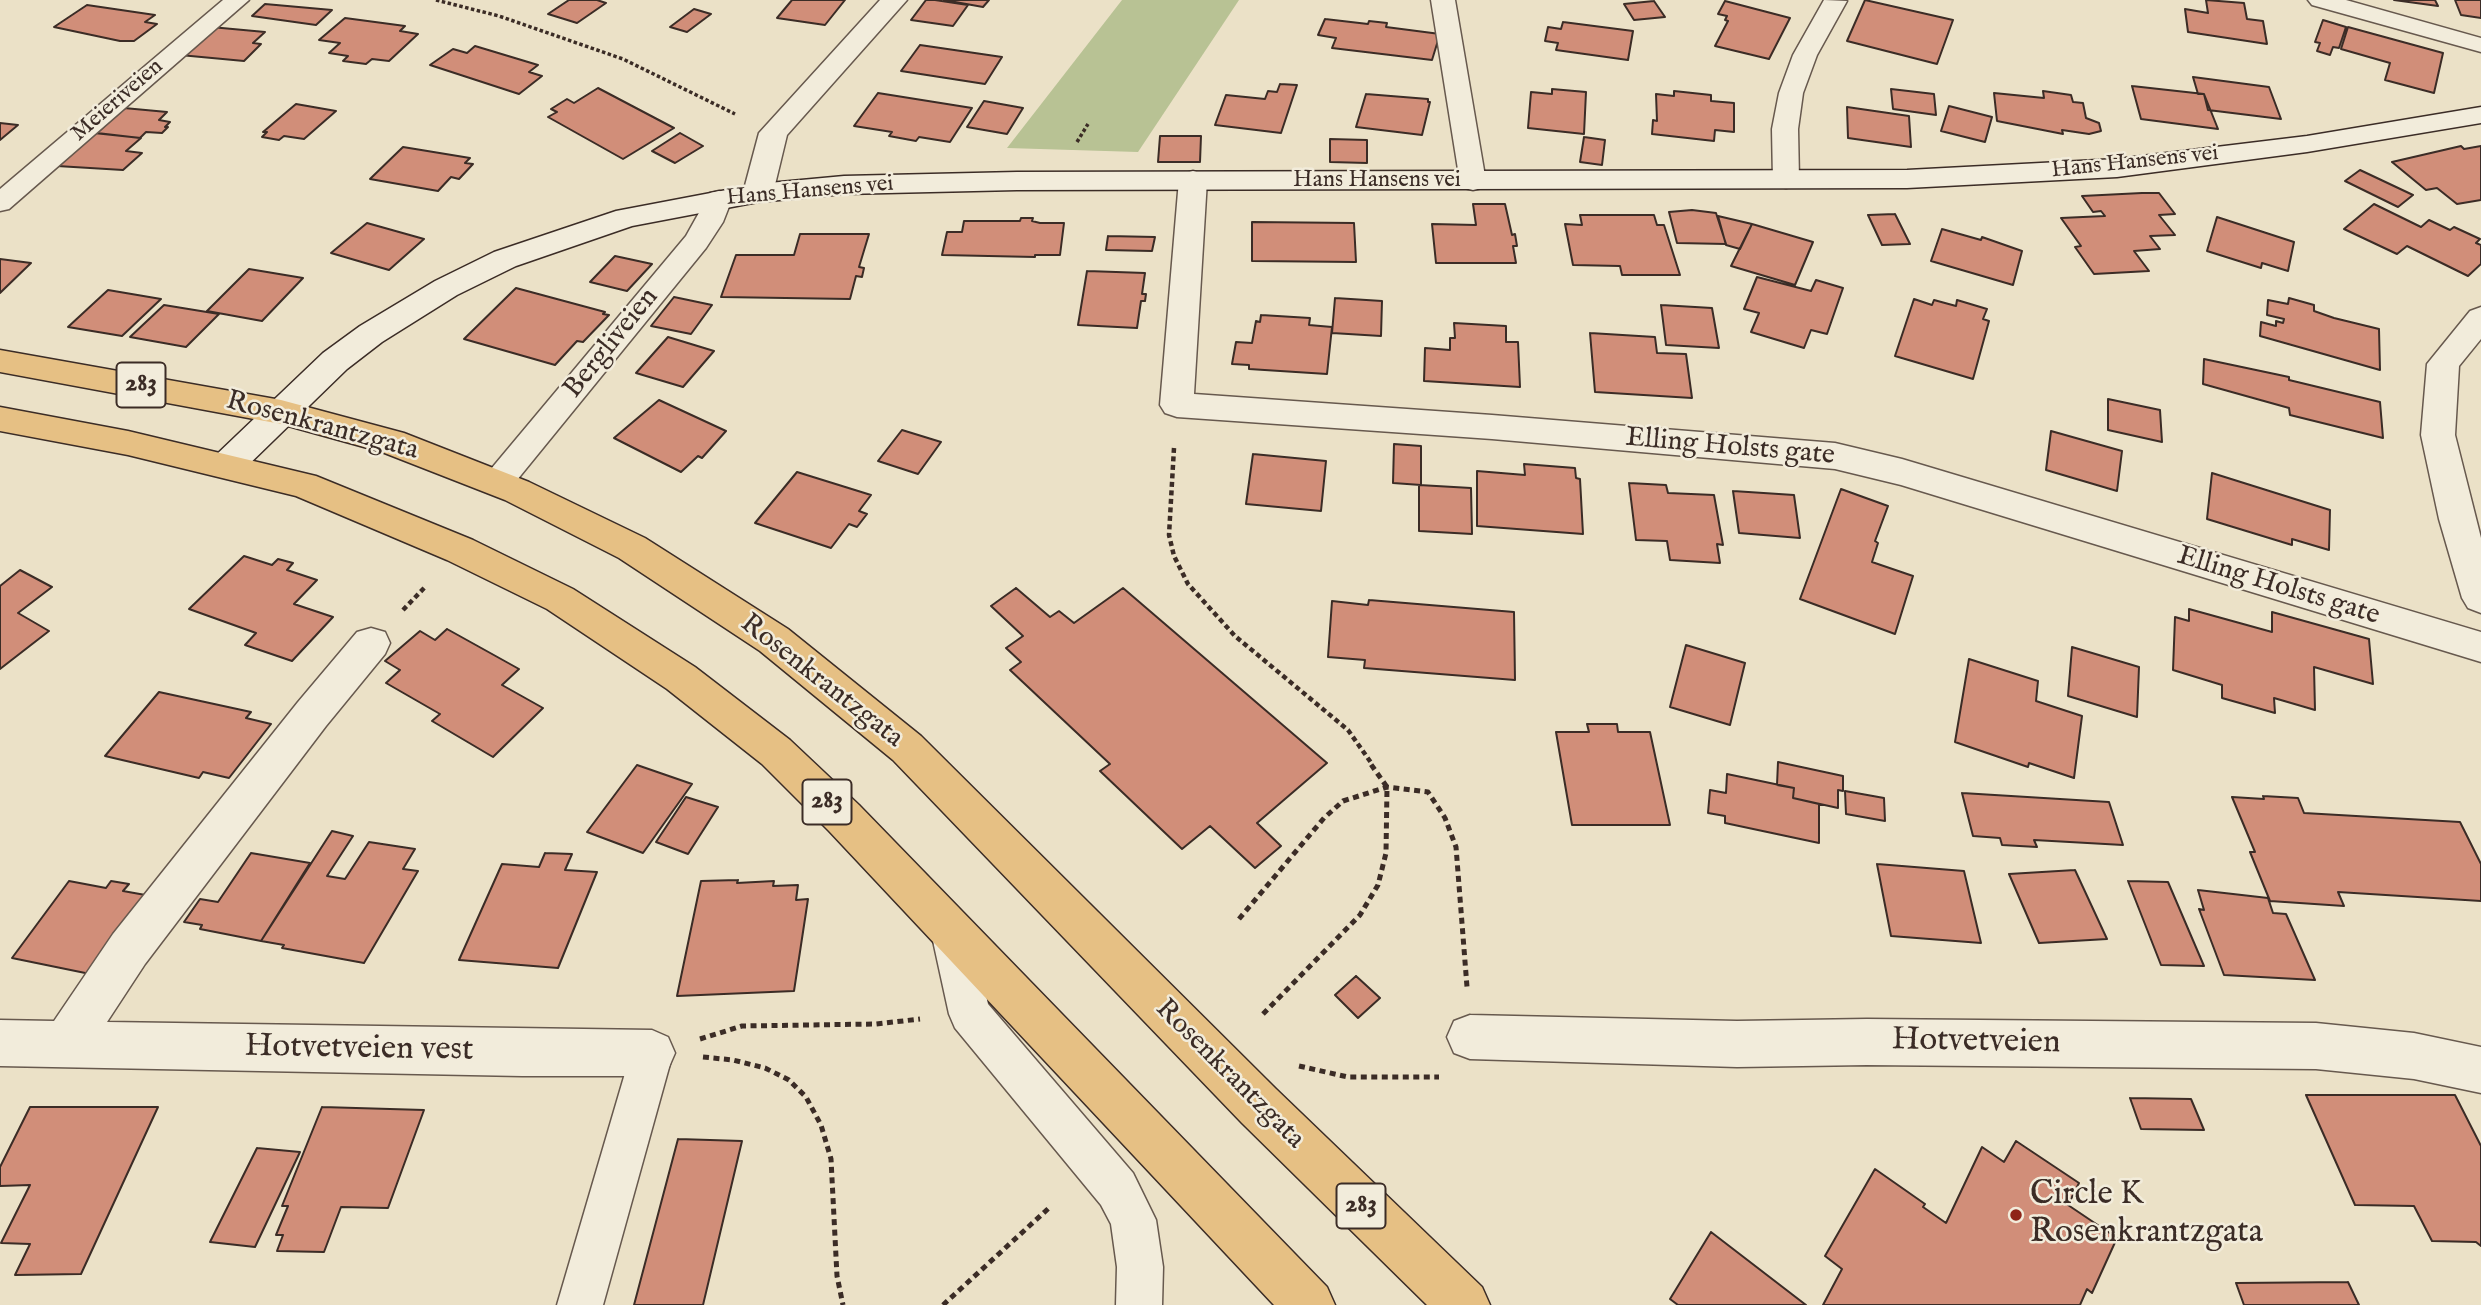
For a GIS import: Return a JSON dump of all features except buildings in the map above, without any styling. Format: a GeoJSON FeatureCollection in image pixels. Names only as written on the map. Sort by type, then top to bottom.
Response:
{"type":"FeatureCollection","features":[{"type":"Feature","properties":{"kind":"main road","name":"Rosenkrantzgata"},"geometry":{"type":"LineString","coordinates":[[0,361],[281,412],[392,442],[497,483],[632,548],[774,640],[907,748],[1259,1106],[1464,1305]]}},
{"type":"Feature","properties":{"kind":"main road","name":"283"},"geometry":{"type":"LineString","coordinates":[[0,419],[227,465],[304,485],[460,550],[560,599],[681,678],[776,752],[950,927],[1177,1170],[1309,1305]]}},
{"type":"Feature","properties":{"kind":"street"},"geometry":{"type":"LineString","coordinates":[[758,192],[773,133],[894,0]]}},
{"type":"Feature","properties":{"kind":"street","name":"Hans Hansens vei"},"geometry":{"type":"LineString","coordinates":[[227,465],[335,361],[371,334],[457,282],[505,259],[627,218],[758,192],[844,186],[1193,180],[1907,180],[2117,168],[2307,144],[2481,115]]}},
{"type":"Feature","properties":{"kind":"street"},"geometry":{"type":"LineString","coordinates":[[1177,405],[1193,180]]}},
{"type":"Feature","properties":{"kind":"street"},"geometry":{"type":"LineString","coordinates":[[2480,320],[2443,364],[2438,435],[2455,510],[2481,598]]}},
{"type":"Feature","properties":{"kind":"street","name":"Elling Holsts gate"},"geometry":{"type":"LineString","coordinates":[[1177,405],[1478,426],[1835,456],[1902,472],[2481,647]]}},
{"type":"Feature","properties":{"kind":"street"},"geometry":{"type":"LineString","coordinates":[[66,1044],[129,949],[312,714],[371,643]]}},
{"type":"Feature","properties":{"kind":"street","name":"Hotvetveien"},"geometry":{"type":"LineString","coordinates":[[1470,1037],[1724,1044],[1867,1042],[2316,1046],[2414,1056],[2481,1070]]}},
{"type":"Feature","properties":{"kind":"street","name":"Hotvetveien vest"},"geometry":{"type":"LineString","coordinates":[[0,1043],[508,1053],[652,1053]]}},
{"type":"Feature","properties":{"kind":"lane","name":"Meieriveien"},"geometry":{"type":"LineString","coordinates":[[0,203],[237,0]]}},
{"type":"Feature","properties":{"kind":"lane","name":"Hans Hansens vei"},"geometry":{"type":"LineString","coordinates":[[1443,0],[1473,182]]}},
{"type":"Feature","properties":{"kind":"lane"},"geometry":{"type":"LineString","coordinates":[[2320,0],[2481,45]]}},
{"type":"Feature","properties":{"kind":"lane"},"geometry":{"type":"LineString","coordinates":[[1786,180],[1784,129],[1791,93],[1805,55],[1835,1]]}},
{"type":"Feature","properties":{"kind":"lane","name":"Bergliveien"},"geometry":{"type":"LineString","coordinates":[[497,483],[696,242],[719,199]]}},
{"type":"Feature","properties":{"kind":"lane"},"geometry":{"type":"LineString","coordinates":[[950,927],[970,1014],[1117,1189],[1133,1220],[1140,1267],[1139,1305]]}},
{"type":"Feature","properties":{"kind":"lane"},"geometry":{"type":"LineString","coordinates":[[580,1305],[652,1053]]}},
{"type":"Feature","properties":{"kind":"path"},"geometry":{"type":"LineString","coordinates":[[436,0],[499,16],[623,59],[773,133]]}},
{"type":"Feature","properties":{"kind":"path"},"geometry":{"type":"LineString","coordinates":[[1177,405],[1169,535],[1174,556],[1188,584],[1235,636],[1348,730],[1387,787],[1388,831],[1378,885],[1360,915],[1263,1014]]}},
{"type":"Feature","properties":{"kind":"path"},"geometry":{"type":"LineString","coordinates":[[371,643],[460,550]]}},
{"type":"Feature","properties":{"kind":"path"},"geometry":{"type":"LineString","coordinates":[[1239,919],[1324,818],[1343,801],[1387,787],[1428,792],[1445,818],[1456,847],[1470,1037],[1446,1077],[1348,1077],[1288,1064]]}},
{"type":"Feature","properties":{"kind":"path"},"geometry":{"type":"LineString","coordinates":[[652,1053],[742,1026],[876,1024],[970,1014]]}},
{"type":"Feature","properties":{"kind":"path"},"geometry":{"type":"LineString","coordinates":[[652,1053],[749,1063],[789,1080],[806,1097],[821,1125],[831,1159],[837,1276],[843,1305]]}},
{"type":"Feature","properties":{"kind":"path"},"geometry":{"type":"LineString","coordinates":[[943,1305],[1050,1207]]}},
{"type":"Feature","properties":{"kind":"green space"},"geometry":{"type":"Polygon","coordinates":[[[1122,0],[1239,0],[1138,152],[1007,148],[1122,0]]]}},
{"type":"Feature","properties":{"kind":"place","name":"Circle K Rosenkrantzgata"},"geometry":{"type":"Point","coordinates":[2016,1215]}}]}
